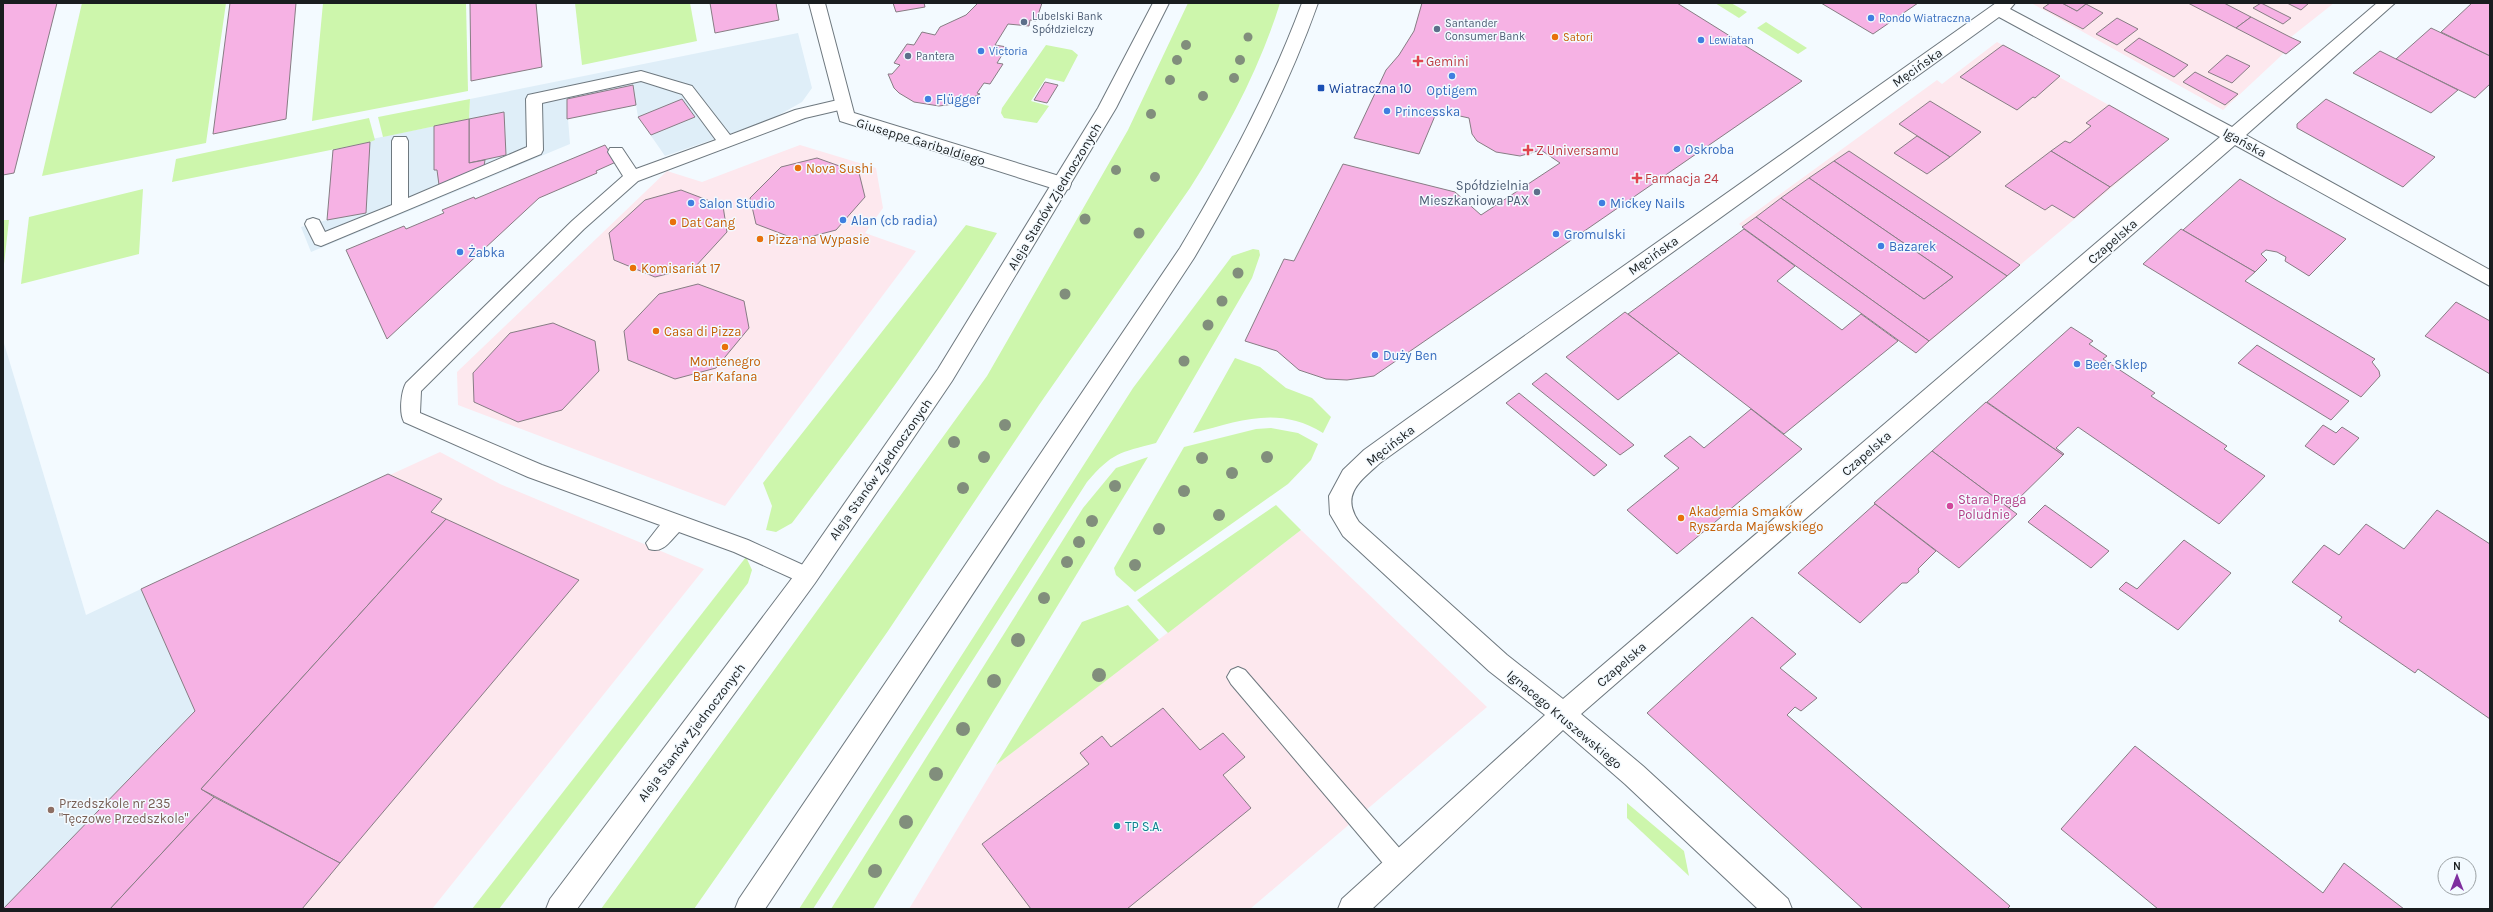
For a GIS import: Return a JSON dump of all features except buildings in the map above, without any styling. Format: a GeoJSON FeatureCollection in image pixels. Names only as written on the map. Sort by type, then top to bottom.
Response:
{"type":"FeatureCollection","features":[{"type":"Feature","properties":{"kind":"street","name":"Giuseppe Garibaldiego"},"geometry":{"type":"LineString","coordinates":[[816,3],[846,117],[1062,184]]}},
{"type":"Feature","properties":{"kind":"street","name":"Aleja Stanów Zjednoczonych"},"geometry":{"type":"LineString","coordinates":[[560,909],[807,576],[945,375],[1107,108],[1161,3]]}},
{"type":"Feature","properties":{"kind":"street"},"geometry":{"type":"LineString","coordinates":[[749,909],[1187,253],[1238,167],[1278,86],[1310,3]]}},
{"type":"Feature","properties":{"kind":"street","name":"Czapelska"},"geometry":{"type":"LineString","coordinates":[[1352,909],[1563,714],[2387,3]]}},
{"type":"Feature","properties":{"kind":"street","name":"Igańska"},"geometry":{"type":"LineString","coordinates":[[2002,6],[2490,279]]}},
{"type":"Feature","properties":{"kind":"street","name":"Męcińska"},"geometry":{"type":"LineString","coordinates":[[1351,529],[1342,517],[1339,506],[1340,496],[1344,486],[1359,469],[1416,425],[2002,6]]}},
{"type":"Feature","properties":{"kind":"street","name":"Ignacego Kruszewskiego"},"geometry":{"type":"LineString","coordinates":[[1351,529],[1498,663],[1563,714],[1634,775],[1778,909]]}},
{"type":"Feature","properties":{"kind":"lane"},"geometry":{"type":"LineString","coordinates":[[313,224],[321,240],[535,150],[534,99],[641,76],[687,90],[726,141]]}},
{"type":"Feature","properties":{"kind":"lane"},"geometry":{"type":"LineString","coordinates":[[807,576],[741,546],[535,471],[411,417],[412,388],[578,225],[632,177],[801,114],[842,104]]}},
{"type":"Feature","properties":{"kind":"lane"},"geometry":{"type":"LineString","coordinates":[[400,140],[400,208]]}},
{"type":"Feature","properties":{"kind":"lane"},"geometry":{"type":"LineString","coordinates":[[616,152],[632,177]]}},
{"type":"Feature","properties":{"kind":"lane"},"geometry":{"type":"LineString","coordinates":[[656,543],[675,522]]}},
{"type":"Feature","properties":{"kind":"lane"},"geometry":{"type":"LineString","coordinates":[[1238,677],[1400,866]]}},
{"type":"Feature","properties":{"kind":"shaded area"},"geometry":{"type":"Polygon","coordinates":[[[2031,3],[2334,3],[2291,37],[2301,42],[2286,54],[2284,53],[2223,110],[2031,3]]]}},
{"type":"Feature","properties":{"kind":"shaded area"},"geometry":{"type":"Polygon","coordinates":[[[798,33],[812,88],[802,102],[770,120],[665,156],[638,117],[636,105],[568,119],[570,144],[311,252],[301,227],[327,220],[333,147],[469,119],[470,99],[798,33]]]}},
{"type":"Feature","properties":{"kind":"shaded area"},"geometry":{"type":"Polygon","coordinates":[[[1997,42],[2169,139],[1916,353],[1739,224],[1937,80],[1942,84],[1997,42]]]}},
{"type":"Feature","properties":{"kind":"shaded area"},"geometry":{"type":"Polygon","coordinates":[[[800,145],[876,168],[883,208],[865,233],[916,251],[725,506],[458,405],[457,372],[667,171],[702,182],[800,145]]]}},
{"type":"Feature","properties":{"kind":"shaded area","name":"Przedszkole nr 235 \"Tęczowe Przedszkole\""},"geometry":{"type":"Polygon","coordinates":[[[3,340],[86,615],[141,589],[195,711],[3,909],[3,340]]]}},
{"type":"Feature","properties":{"kind":"shaded area"},"geometry":{"type":"Polygon","coordinates":[[[440,452],[500,484],[704,569],[432,909],[3,909],[195,711],[141,589],[440,452]]]}},
{"type":"Feature","properties":{"kind":"shaded area"},"geometry":{"type":"Polygon","coordinates":[[[1301,530],[1487,707],[1250,909],[909,909],[996,765],[1301,530]]]}},
{"type":"Feature","properties":{"kind":"green space"},"geometry":{"type":"Polygon","coordinates":[[[82,3],[226,3],[206,143],[42,176],[82,3]]]}},
{"type":"Feature","properties":{"kind":"green space"},"geometry":{"type":"Polygon","coordinates":[[[323,3],[466,3],[468,91],[312,121],[323,3]]]}},
{"type":"Feature","properties":{"kind":"green space"},"geometry":{"type":"Polygon","coordinates":[[[575,3],[690,3],[697,41],[582,65],[575,3]]]}},
{"type":"Feature","properties":{"kind":"green space"},"geometry":{"type":"Polygon","coordinates":[[[1188,3],[1280,3],[1263,51],[1241,98],[1229,122],[1190,188],[1039,405],[888,631],[694,909],[601,909],[987,376],[1128,130],[1188,3]]]}},
{"type":"Feature","properties":{"kind":"green space"},"geometry":{"type":"Polygon","coordinates":[[[1715,3],[1731,3],[1747,12],[1739,18],[1715,3]]]}},
{"type":"Feature","properties":{"kind":"green space"},"geometry":{"type":"Polygon","coordinates":[[[1766,22],[1807,48],[1798,54],[1757,28],[1766,22]]]}},
{"type":"Feature","properties":{"kind":"green space"},"geometry":{"type":"Polygon","coordinates":[[[1046,45],[1072,50],[1078,55],[1064,82],[1046,78],[1031,101],[1049,106],[1037,123],[1004,118],[1001,113],[1002,108],[1046,45]]]}},
{"type":"Feature","properties":{"kind":"green space"},"geometry":{"type":"Polygon","coordinates":[[[470,99],[469,119],[383,137],[378,117],[470,99]]]}},
{"type":"Feature","properties":{"kind":"green space"},"geometry":{"type":"Polygon","coordinates":[[[369,118],[375,140],[370,142],[172,182],[176,159],[369,118]]]}},
{"type":"Feature","properties":{"kind":"green space"},"geometry":{"type":"Polygon","coordinates":[[[143,189],[139,254],[21,284],[29,217],[143,189]]]}},
{"type":"Feature","properties":{"kind":"green space"},"geometry":{"type":"Polygon","coordinates":[[[3,220],[9,220],[3,273],[3,220]]]}},
{"type":"Feature","properties":{"kind":"green space"},"geometry":{"type":"Polygon","coordinates":[[[966,225],[997,233],[924,344],[792,523],[776,532],[766,530],[772,506],[763,483],[966,225]]]}},
{"type":"Feature","properties":{"kind":"green space"},"geometry":{"type":"Polygon","coordinates":[[[1253,249],[1259,250],[1260,255],[1252,278],[1156,443],[1117,455],[1096,472],[1087,482],[813,909],[799,909],[1133,388],[1232,256],[1253,249]]]}},
{"type":"Feature","properties":{"kind":"green space"},"geometry":{"type":"Polygon","coordinates":[[[1235,358],[1260,367],[1286,388],[1312,398],[1331,417],[1323,433],[1306,424],[1290,420],[1259,418],[1243,420],[1193,433],[1235,358]]]}},
{"type":"Feature","properties":{"kind":"green space"},"geometry":{"type":"Polygon","coordinates":[[[1271,428],[1298,433],[1318,444],[1311,460],[1288,484],[1135,592],[1116,575],[1114,568],[1184,447],[1256,429],[1271,428]]]}},
{"type":"Feature","properties":{"kind":"green space"},"geometry":{"type":"Polygon","coordinates":[[[1148,457],[873,909],[831,909],[1083,508],[1116,468],[1148,457]]]}},
{"type":"Feature","properties":{"kind":"green space"},"geometry":{"type":"Polygon","coordinates":[[[1276,505],[1301,530],[1168,633],[1137,600],[1276,505]]]}},
{"type":"Feature","properties":{"kind":"green space"},"geometry":{"type":"Polygon","coordinates":[[[746,557],[752,570],[748,583],[499,909],[472,909],[746,557]]]}},
{"type":"Feature","properties":{"kind":"green space"},"geometry":{"type":"Polygon","coordinates":[[[1128,605],[1159,640],[996,765],[1082,622],[1128,605]]]}},
{"type":"Feature","properties":{"kind":"green space"},"geometry":{"type":"Polygon","coordinates":[[[1627,803],[1684,851],[1689,876],[1627,818],[1627,803]]]}},
{"type":"Feature","properties":{"kind":"place","name":"Rondo Wiatraczna"},"geometry":{"type":"Point","coordinates":[1871,18]}},
{"type":"Feature","properties":{"kind":"place","name":"Lubelski Bank Spółdzielczy"},"geometry":{"type":"Point","coordinates":[1024,22]}},
{"type":"Feature","properties":{"kind":"place","name":"Santander Consumer Bank"},"geometry":{"type":"Point","coordinates":[1437,29]}},
{"type":"Feature","properties":{"kind":"place","name":"Satori"},"geometry":{"type":"Point","coordinates":[1555,37]}},
{"type":"Feature","properties":{"kind":"place","name":"Lewiatan"},"geometry":{"type":"Point","coordinates":[1701,40]}},
{"type":"Feature","properties":{"kind":"place","name":"Victoria"},"geometry":{"type":"Point","coordinates":[981,51]}},
{"type":"Feature","properties":{"kind":"place","name":"Pantera"},"geometry":{"type":"Point","coordinates":[908,56]}},
{"type":"Feature","properties":{"kind":"place","name":"Gemini"},"geometry":{"type":"Point","coordinates":[1418,61]}},
{"type":"Feature","properties":{"kind":"place","name":"Optigem"},"geometry":{"type":"Point","coordinates":[1452,76]}},
{"type":"Feature","properties":{"kind":"place","name":"Wiatraczna 10"},"geometry":{"type":"Point","coordinates":[1321,88]}},
{"type":"Feature","properties":{"kind":"place","name":"Flügger"},"geometry":{"type":"Point","coordinates":[928,99]}},
{"type":"Feature","properties":{"kind":"place","name":"Princesska"},"geometry":{"type":"Point","coordinates":[1387,111]}},
{"type":"Feature","properties":{"kind":"place","name":"Oskroba"},"geometry":{"type":"Point","coordinates":[1677,149]}},
{"type":"Feature","properties":{"kind":"place","name":"Z Universamu"},"geometry":{"type":"Point","coordinates":[1528,150]}},
{"type":"Feature","properties":{"kind":"place","name":"Nova Sushi"},"geometry":{"type":"Point","coordinates":[798,168]}},
{"type":"Feature","properties":{"kind":"place","name":"Farmacja 24"},"geometry":{"type":"Point","coordinates":[1637,178]}},
{"type":"Feature","properties":{"kind":"place","name":"Spółdzielnia Mieszkaniowa PAX"},"geometry":{"type":"Point","coordinates":[1537,192]}},
{"type":"Feature","properties":{"kind":"place","name":"Salon Studio"},"geometry":{"type":"Point","coordinates":[691,203]}},
{"type":"Feature","properties":{"kind":"place","name":"Mickey Nails"},"geometry":{"type":"Point","coordinates":[1602,203]}},
{"type":"Feature","properties":{"kind":"place","name":"Alan (cb radia)"},"geometry":{"type":"Point","coordinates":[843,220]}},
{"type":"Feature","properties":{"kind":"place","name":"Dat Cang"},"geometry":{"type":"Point","coordinates":[673,222]}},
{"type":"Feature","properties":{"kind":"place","name":"Gromulski"},"geometry":{"type":"Point","coordinates":[1556,234]}},
{"type":"Feature","properties":{"kind":"place","name":"Pizza na Wypasie"},"geometry":{"type":"Point","coordinates":[760,239]}},
{"type":"Feature","properties":{"kind":"place","name":"Bazarek"},"geometry":{"type":"Point","coordinates":[1881,246]}},
{"type":"Feature","properties":{"kind":"place","name":"Żabka"},"geometry":{"type":"Point","coordinates":[460,252]}},
{"type":"Feature","properties":{"kind":"place","name":"Komisariat 17"},"geometry":{"type":"Point","coordinates":[633,268]}},
{"type":"Feature","properties":{"kind":"place","name":"Casa di Pizza"},"geometry":{"type":"Point","coordinates":[656,331]}},
{"type":"Feature","properties":{"kind":"place","name":"Montenegro Bar Kafana"},"geometry":{"type":"Point","coordinates":[725,347]}},
{"type":"Feature","properties":{"kind":"place","name":"Duży Ben"},"geometry":{"type":"Point","coordinates":[1375,355]}},
{"type":"Feature","properties":{"kind":"place","name":"Beer Sklep"},"geometry":{"type":"Point","coordinates":[2077,364]}},
{"type":"Feature","properties":{"kind":"place","name":"Stara Praga Poludnie"},"geometry":{"type":"Point","coordinates":[1950,506]}},
{"type":"Feature","properties":{"kind":"place","name":"Akademia Smaków Ryszarda Majewskiego"},"geometry":{"type":"Point","coordinates":[1681,518]}},
{"type":"Feature","properties":{"kind":"place","name":"Przedszkole nr 235 \"Tęczowe Przedszkole\""},"geometry":{"type":"Point","coordinates":[51,810]}},
{"type":"Feature","properties":{"kind":"place","name":"TP S.A."},"geometry":{"type":"Point","coordinates":[1117,826]}}]}
